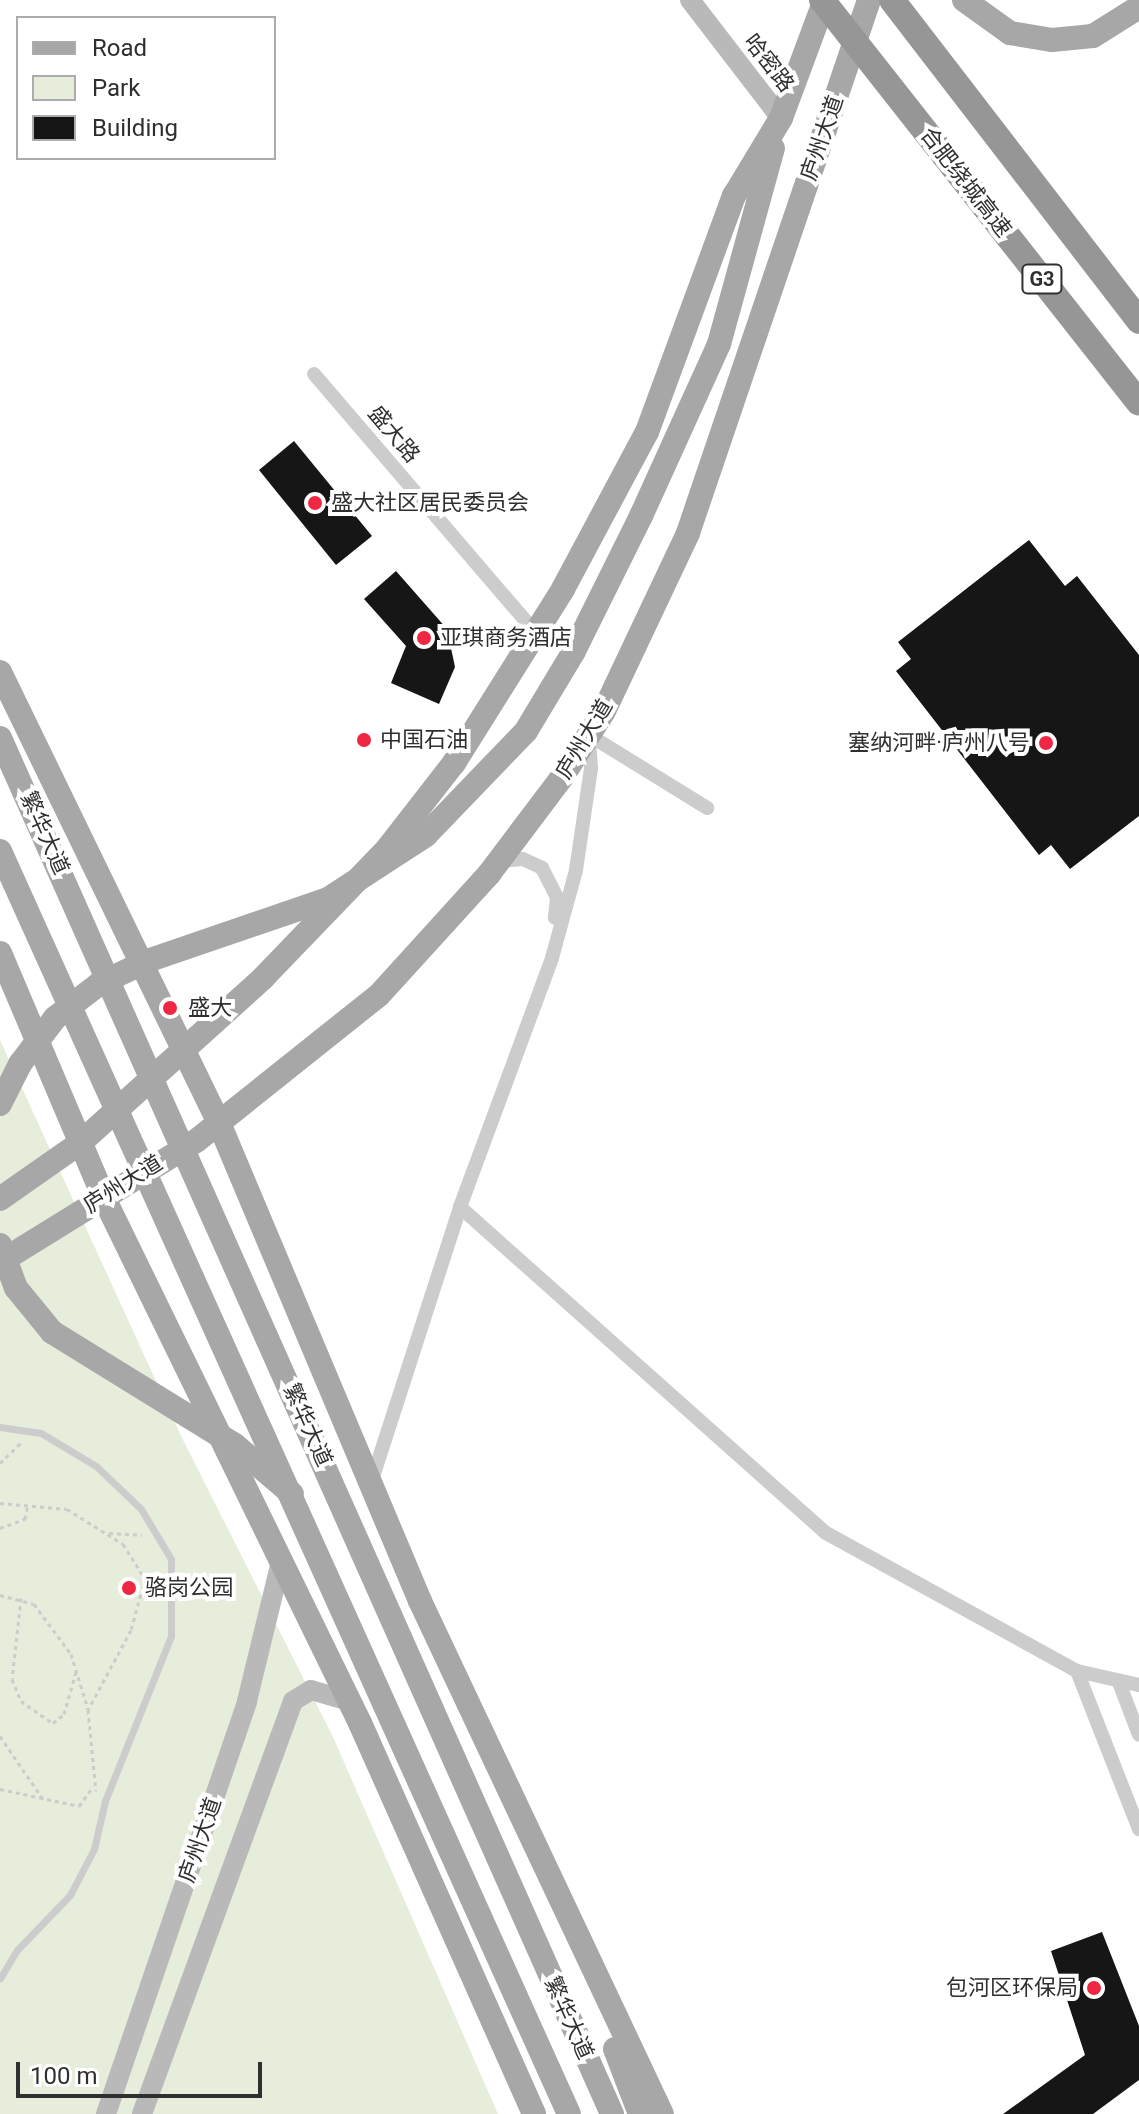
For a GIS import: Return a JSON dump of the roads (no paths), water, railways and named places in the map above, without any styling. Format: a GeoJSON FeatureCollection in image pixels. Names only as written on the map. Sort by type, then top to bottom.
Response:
{"type":"FeatureCollection","features":[{"type":"Feature","properties":{"kind":"highway","name":"合肥绕城高速"},"geometry":{"type":"LineString","coordinates":[[823,0],[1139,403]]}},
{"type":"Feature","properties":{"kind":"highway","name":"G3"},"geometry":{"type":"LineString","coordinates":[[892,0],[1139,321]]}},
{"type":"Feature","properties":{"kind":"highway"},"geometry":{"type":"LineString","coordinates":[[958,88],[1139,297]]}},
{"type":"Feature","properties":{"kind":"main road","name":"庐州大道"},"geometry":{"type":"LineString","coordinates":[[0,1199],[80,1143],[184,1052],[387,849],[454,763],[535,632],[647,432],[734,196],[781,118],[823,0]]}},
{"type":"Feature","properties":{"kind":"main road","name":"庐州大道"},"geometry":{"type":"LineString","coordinates":[[0,1262],[142,1171],[185,1148],[379,995],[500,861],[589,735],[688,533],[869,0]]}},
{"type":"Feature","properties":{"kind":"main road"},"geometry":{"type":"LineString","coordinates":[[964,0],[1010,33],[1052,40],[1093,36],[1139,7]]}},
{"type":"Feature","properties":{"kind":"main road"},"geometry":{"type":"LineString","coordinates":[[0,1104],[20,1064],[55,1018],[99,984],[147,961],[328,899],[386,865],[437,824],[526,731],[574,651],[641,516],[719,344],[781,118]]}},
{"type":"Feature","properties":{"kind":"main road"},"geometry":{"type":"LineString","coordinates":[[0,672],[219,1123],[371,1483],[555,1898],[640,2114]]}},
{"type":"Feature","properties":{"kind":"main road","name":"繁华大道"},"geometry":{"type":"LineString","coordinates":[[0,738],[185,1148],[612,2114]]}},
{"type":"Feature","properties":{"kind":"main road","name":"繁华大道"},"geometry":{"type":"LineString","coordinates":[[0,851],[569,2114]]}},
{"type":"Feature","properties":{"kind":"main road"},"geometry":{"type":"LineString","coordinates":[[0,953],[103,1196],[349,1701],[534,2114]]}},
{"type":"Feature","properties":{"kind":"main road"},"geometry":{"type":"LineString","coordinates":[[0,1245],[16,1288],[52,1332],[114,1376],[235,1445],[292,1494]]}},
{"type":"Feature","properties":{"kind":"main road"},"geometry":{"type":"LineString","coordinates":[[555,1898],[662,2114]]}},
{"type":"Feature","properties":{"kind":"main road"},"geometry":{"type":"LineString","coordinates":[[536,2043],[548,2114]]}},
{"type":"Feature","properties":{"kind":"street","name":"哈密路"},"geometry":{"type":"LineString","coordinates":[[690,0],[781,118]]}},
{"type":"Feature","properties":{"kind":"street","name":"盛大路"},"geometry":{"type":"LineString","coordinates":[[314,374],[535,632]]}},
{"type":"Feature","properties":{"kind":"street"},"geometry":{"type":"LineString","coordinates":[[589,735],[707,808]]}},
{"type":"Feature","properties":{"kind":"street"},"geometry":{"type":"LineString","coordinates":[[371,1483],[460,1207],[552,958],[580,843],[591,768],[589,735]]}},
{"type":"Feature","properties":{"kind":"street"},"geometry":{"type":"LineString","coordinates":[[500,861],[523,859],[542,868],[553,884],[552,958]]}},
{"type":"Feature","properties":{"kind":"street"},"geometry":{"type":"LineString","coordinates":[[460,1207],[826,1533],[1077,1671],[1120,1685],[1139,1685]]}},
{"type":"Feature","properties":{"kind":"street","name":"庐州大道"},"geometry":{"type":"LineString","coordinates":[[106,2114],[247,1701],[281,1561]]}},
{"type":"Feature","properties":{"kind":"street"},"geometry":{"type":"LineString","coordinates":[[1077,1671],[1139,1829]]}},
{"type":"Feature","properties":{"kind":"street"},"geometry":{"type":"LineString","coordinates":[[1120,1685],[1139,1735]]}},
{"type":"Feature","properties":{"kind":"street","name":"庐州大道"},"geometry":{"type":"LineString","coordinates":[[142,2114],[293,1701],[311,1690],[349,1701]]}},
{"type":"Feature","properties":{"kind":"lane"},"geometry":{"type":"LineString","coordinates":[[0,1427],[33,1432],[96,1466],[159,1536],[171,1559],[171,1636],[105,1801],[94,1849],[70,1895],[17,1950],[0,1978]]}},
{"type":"Feature","properties":{"kind":"place","name":"盛大社区居民委员会"},"geometry":{"type":"Point","coordinates":[315,503]}},
{"type":"Feature","properties":{"kind":"place","name":"亚琪商务酒店"},"geometry":{"type":"Point","coordinates":[424,638]}},
{"type":"Feature","properties":{"kind":"place","name":"中国石油"},"geometry":{"type":"Point","coordinates":[364,740]}},
{"type":"Feature","properties":{"kind":"place","name":"塞纳河畔·庐州八号"},"geometry":{"type":"Point","coordinates":[1046,743]}},
{"type":"Feature","properties":{"kind":"place","name":"盛大"},"geometry":{"type":"Point","coordinates":[170,1008]}},
{"type":"Feature","properties":{"kind":"place","name":"骆岗公园"},"geometry":{"type":"Point","coordinates":[129,1588]}},
{"type":"Feature","properties":{"kind":"place","name":"包河区环保局"},"geometry":{"type":"Point","coordinates":[1094,1988]}}]}
